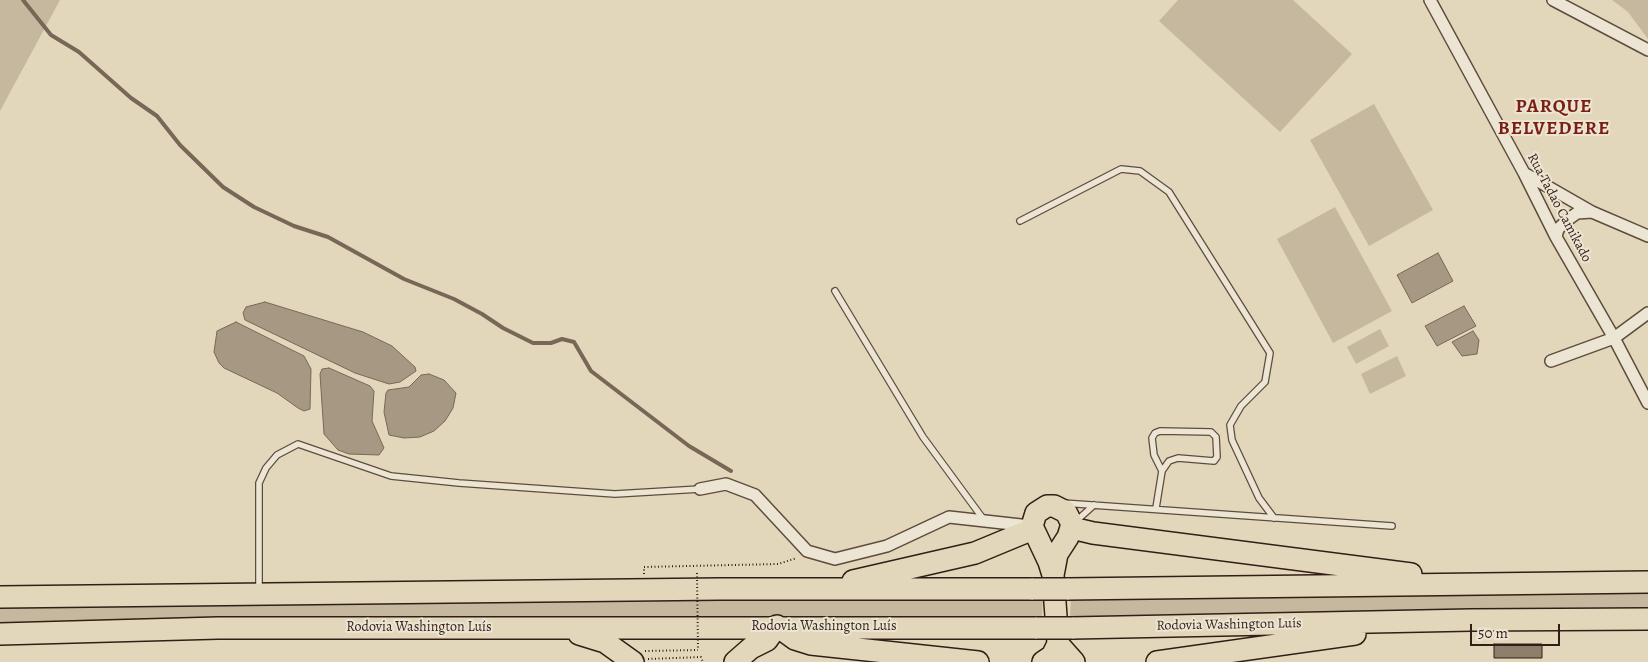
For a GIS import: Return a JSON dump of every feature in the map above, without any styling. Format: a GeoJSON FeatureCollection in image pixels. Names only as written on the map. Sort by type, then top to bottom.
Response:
{"type":"FeatureCollection","features":[{"type":"Feature","properties":{"kind":"highway"},"geometry":{"type":"LineString","coordinates":[[1060,582],[1032,528],[1036,514],[1047,506],[1061,508],[1066,512],[1072,528]]}},
{"type":"Feature","properties":{"kind":"highway"},"geometry":{"type":"LineString","coordinates":[[720,589],[853,581],[976,553],[1032,528]]}},
{"type":"Feature","properties":{"kind":"highway"},"geometry":{"type":"LineString","coordinates":[[1043,662],[1052,656],[1058,644],[1060,582],[1057,554],[1072,528]]}},
{"type":"Feature","properties":{"kind":"highway"},"geometry":{"type":"LineString","coordinates":[[1072,528],[1093,533],[1316,560],[1481,584]]}},
{"type":"Feature","properties":{"kind":"highway"},"geometry":{"type":"LineString","coordinates":[[0,597],[720,589],[1033,589],[1060,582],[1481,584],[1648,582]]}},
{"type":"Feature","properties":{"kind":"highway","name":"Rodovia Washington Luís"},"geometry":{"type":"LineString","coordinates":[[3,634],[218,628],[777,626],[1072,628],[1471,620],[1648,619]]}},
{"type":"Feature","properties":{"kind":"highway"},"geometry":{"type":"LineString","coordinates":[[1157,662],[1471,620]]}},
{"type":"Feature","properties":{"kind":"highway"},"geometry":{"type":"LineString","coordinates":[[735,662],[751,648],[767,640],[777,626],[795,639],[811,644],[978,662]]}},
{"type":"Feature","properties":{"kind":"highway"},"geometry":{"type":"LineString","coordinates":[[522,628],[587,635],[605,642],[633,662]]}},
{"type":"Feature","properties":{"kind":"highway"},"geometry":{"type":"LineString","coordinates":[[1058,644],[1074,662]]}},
{"type":"Feature","properties":{"kind":"street","name":"Rua Tadao Camikado"},"geometry":{"type":"LineString","coordinates":[[1430,0],[1524,173],[1556,237],[1614,338],[1648,404]]}},
{"type":"Feature","properties":{"kind":"street"},"geometry":{"type":"LineString","coordinates":[[1552,0],[1648,50]]}},
{"type":"Feature","properties":{"kind":"street"},"geometry":{"type":"LineString","coordinates":[[1524,173],[1592,212],[1648,236]]}},
{"type":"Feature","properties":{"kind":"street"},"geometry":{"type":"LineString","coordinates":[[1556,237],[1558,229],[1577,213],[1592,212]]}},
{"type":"Feature","properties":{"kind":"street"},"geometry":{"type":"LineString","coordinates":[[1550,361],[1614,338],[1648,313]]}},
{"type":"Feature","properties":{"kind":"street"},"geometry":{"type":"LineString","coordinates":[[700,489],[726,484],[755,495],[807,551],[835,558],[887,546],[948,517],[984,520],[1032,528]]}},
{"type":"Feature","properties":{"kind":"lane"},"geometry":{"type":"LineString","coordinates":[[1020,221],[1122,169],[1140,171],[1169,192],[1270,353],[1266,382],[1241,406],[1230,425],[1232,440],[1259,498],[1274,518]]}},
{"type":"Feature","properties":{"kind":"lane"},"geometry":{"type":"LineString","coordinates":[[835,291],[922,437],[984,520]]}},
{"type":"Feature","properties":{"kind":"lane"},"geometry":{"type":"LineString","coordinates":[[1156,508],[1162,470],[1169,462],[1178,458],[1214,461],[1217,457],[1216,437],[1211,432],[1160,431],[1155,433],[1152,438],[1154,455],[1162,470]]}},
{"type":"Feature","properties":{"kind":"lane"},"geometry":{"type":"LineString","coordinates":[[259,594],[259,483],[266,468],[277,455],[298,444],[391,476],[615,494],[700,489]]}},
{"type":"Feature","properties":{"kind":"lane"},"geometry":{"type":"LineString","coordinates":[[1047,506],[1071,502],[1392,526]]}},
{"type":"Feature","properties":{"kind":"lane"},"geometry":{"type":"LineString","coordinates":[[1072,528],[1094,505]]}},
{"type":"Feature","properties":{"kind":"path"},"geometry":{"type":"LineString","coordinates":[[644,574],[644,568],[778,564],[792,561],[807,551]]}},
{"type":"Feature","properties":{"kind":"path"},"geometry":{"type":"LineString","coordinates":[[697,573],[698,650],[644,651],[645,659],[701,658],[703,662]]}},
{"type":"Feature","properties":{"kind":"shaded area"},"geometry":{"type":"Polygon","coordinates":[[[0,0],[60,0],[0,111],[0,0]]]}},
{"type":"Feature","properties":{"kind":"shaded area"},"geometry":{"type":"Polygon","coordinates":[[[1178,0],[1293,0],[1352,54],[1280,132],[1159,21],[1178,0]]]}},
{"type":"Feature","properties":{"kind":"shaded area"},"geometry":{"type":"Polygon","coordinates":[[[1612,0],[1648,0],[1648,39],[1628,12],[1612,0]]]}},
{"type":"Feature","properties":{"kind":"shaded area"},"geometry":{"type":"Polygon","coordinates":[[[1374,104],[1433,210],[1369,246],[1310,140],[1374,104]]]}},
{"type":"Feature","properties":{"kind":"shaded area"},"geometry":{"type":"Polygon","coordinates":[[[1335,207],[1392,311],[1333,343],[1277,239],[1335,207]]]}},
{"type":"Feature","properties":{"kind":"shaded area"},"geometry":{"type":"Polygon","coordinates":[[[1438,253],[1453,281],[1412,303],[1397,275],[1438,253]]]}},
{"type":"Feature","properties":{"kind":"shaded area"},"geometry":{"type":"Polygon","coordinates":[[[265,302],[363,332],[392,346],[415,367],[416,371],[400,382],[389,384],[355,373],[245,320],[243,313],[246,307],[265,302]]]}},
{"type":"Feature","properties":{"kind":"shaded area"},"geometry":{"type":"Polygon","coordinates":[[[1464,306],[1476,326],[1437,346],[1425,326],[1464,306]]]}},
{"type":"Feature","properties":{"kind":"shaded area"},"geometry":{"type":"Polygon","coordinates":[[[236,322],[304,356],[311,369],[310,409],[304,411],[298,408],[277,393],[224,368],[219,363],[214,352],[217,331],[236,322]]]}},
{"type":"Feature","properties":{"kind":"shaded area"},"geometry":{"type":"Polygon","coordinates":[[[1380,329],[1389,346],[1356,364],[1347,347],[1380,329]]]}},
{"type":"Feature","properties":{"kind":"shaded area"},"geometry":{"type":"Polygon","coordinates":[[[1473,331],[1479,340],[1477,354],[1462,356],[1452,342],[1473,331]]]}},
{"type":"Feature","properties":{"kind":"shaded area"},"geometry":{"type":"Polygon","coordinates":[[[1397,356],[1406,376],[1370,394],[1361,374],[1397,356]]]}},
{"type":"Feature","properties":{"kind":"shaded area"},"geometry":{"type":"Polygon","coordinates":[[[329,368],[370,386],[374,391],[372,421],[384,448],[379,455],[349,454],[338,450],[324,434],[320,374],[322,369],[329,368]]]}},
{"type":"Feature","properties":{"kind":"shaded area"},"geometry":{"type":"Polygon","coordinates":[[[429,374],[444,380],[456,393],[453,408],[445,421],[434,431],[420,437],[404,438],[389,435],[384,412],[386,393],[388,390],[409,387],[421,375],[429,374]]]}},
{"type":"Feature","properties":{"kind":"shaded area"},"geometry":{"type":"Polygon","coordinates":[[[1648,589],[1648,611],[1070,617],[1071,594],[1648,589]]]}},
{"type":"Feature","properties":{"kind":"shaded area"},"geometry":{"type":"Polygon","coordinates":[[[1043,594],[1042,617],[0,629],[0,606],[1043,594]]]}},
{"type":"Feature","properties":{"kind":"building"},"geometry":{"type":"Polygon","coordinates":[[[1494,644],[1542,644],[1542,658],[1494,658],[1494,644]]]}},
{"type":"Feature","properties":{"kind":"waterway"},"geometry":{"type":"LineString","coordinates":[[23,0],[51,35],[79,52],[131,98],[157,116],[180,145],[223,187],[254,207],[294,226],[328,237],[404,279],[454,299],[533,343],[551,343],[562,339],[574,342],[591,371],[689,446],[731,471]]}},
{"type":"Feature","properties":{"kind":"district","name":"PARQUE BELVEDERE"},"geometry":{"type":"Point","coordinates":[1554,118]}}]}
